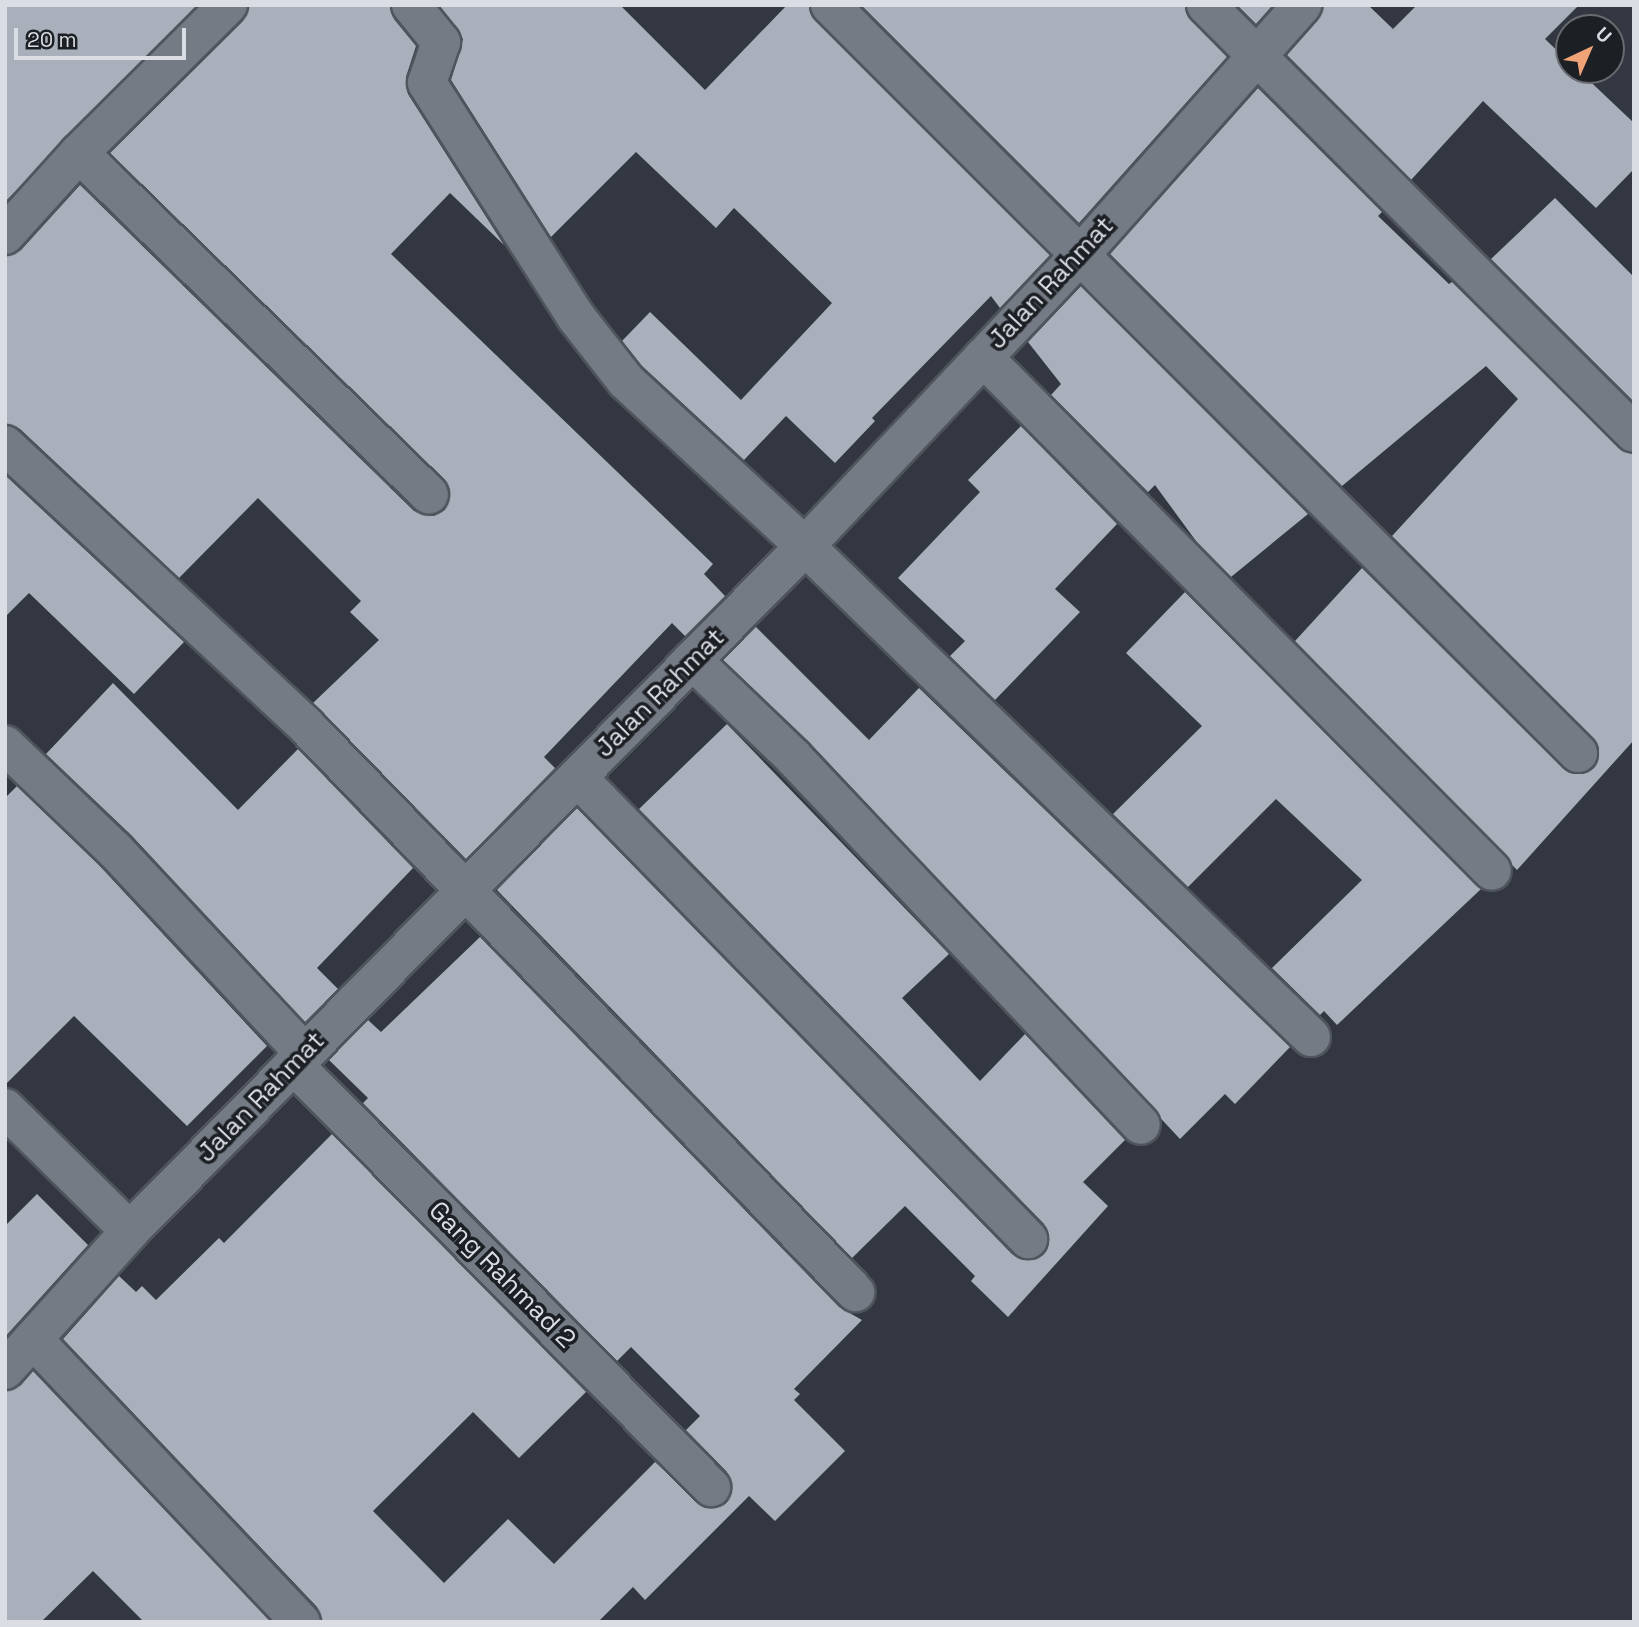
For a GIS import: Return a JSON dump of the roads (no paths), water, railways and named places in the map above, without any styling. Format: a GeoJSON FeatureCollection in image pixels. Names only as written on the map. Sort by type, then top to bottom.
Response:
{"type":"FeatureCollection","features":[{"type":"Feature","properties":{"kind":"street"},"geometry":{"type":"LineString","coordinates":[[5,235],[79,153],[228,5]]}},
{"type":"Feature","properties":{"kind":"street"},"geometry":{"type":"LineString","coordinates":[[411,5],[442,42],[427,83],[576,317],[626,381],[805,546],[1311,1037]]}},
{"type":"Feature","properties":{"kind":"street"},"geometry":{"type":"LineString","coordinates":[[830,5],[1082,253],[1578,753]]}},
{"type":"Feature","properties":{"kind":"street"},"geometry":{"type":"LineString","coordinates":[[1206,5],[1634,433]]}},
{"type":"Feature","properties":{"kind":"street","name":"Jalan Rahmat"},"geometry":{"type":"LineString","coordinates":[[5,1370],[130,1231],[805,546],[1082,253],[1302,5]]}},
{"type":"Feature","properties":{"kind":"street"},"geometry":{"type":"LineString","coordinates":[[79,153],[429,495]]}},
{"type":"Feature","properties":{"kind":"street"},"geometry":{"type":"LineString","coordinates":[[983,357],[1492,871]]}},
{"type":"Feature","properties":{"kind":"street"},"geometry":{"type":"LineString","coordinates":[[5,444],[306,726],[855,1292]]}},
{"type":"Feature","properties":{"kind":"street"},"geometry":{"type":"LineString","coordinates":[[692,660],[793,757],[1141,1125]]}},
{"type":"Feature","properties":{"kind":"street","name":"Gang Rahmad 2"},"geometry":{"type":"LineString","coordinates":[[5,745],[115,850],[299,1058],[710,1487]]}},
{"type":"Feature","properties":{"kind":"street"},"geometry":{"type":"LineString","coordinates":[[577,777],[1028,1239]]}},
{"type":"Feature","properties":{"kind":"street"},"geometry":{"type":"LineString","coordinates":[[5,1108],[130,1231]]}},
{"type":"Feature","properties":{"kind":"street"},"geometry":{"type":"LineString","coordinates":[[33,1339],[301,1622]]}}]}
